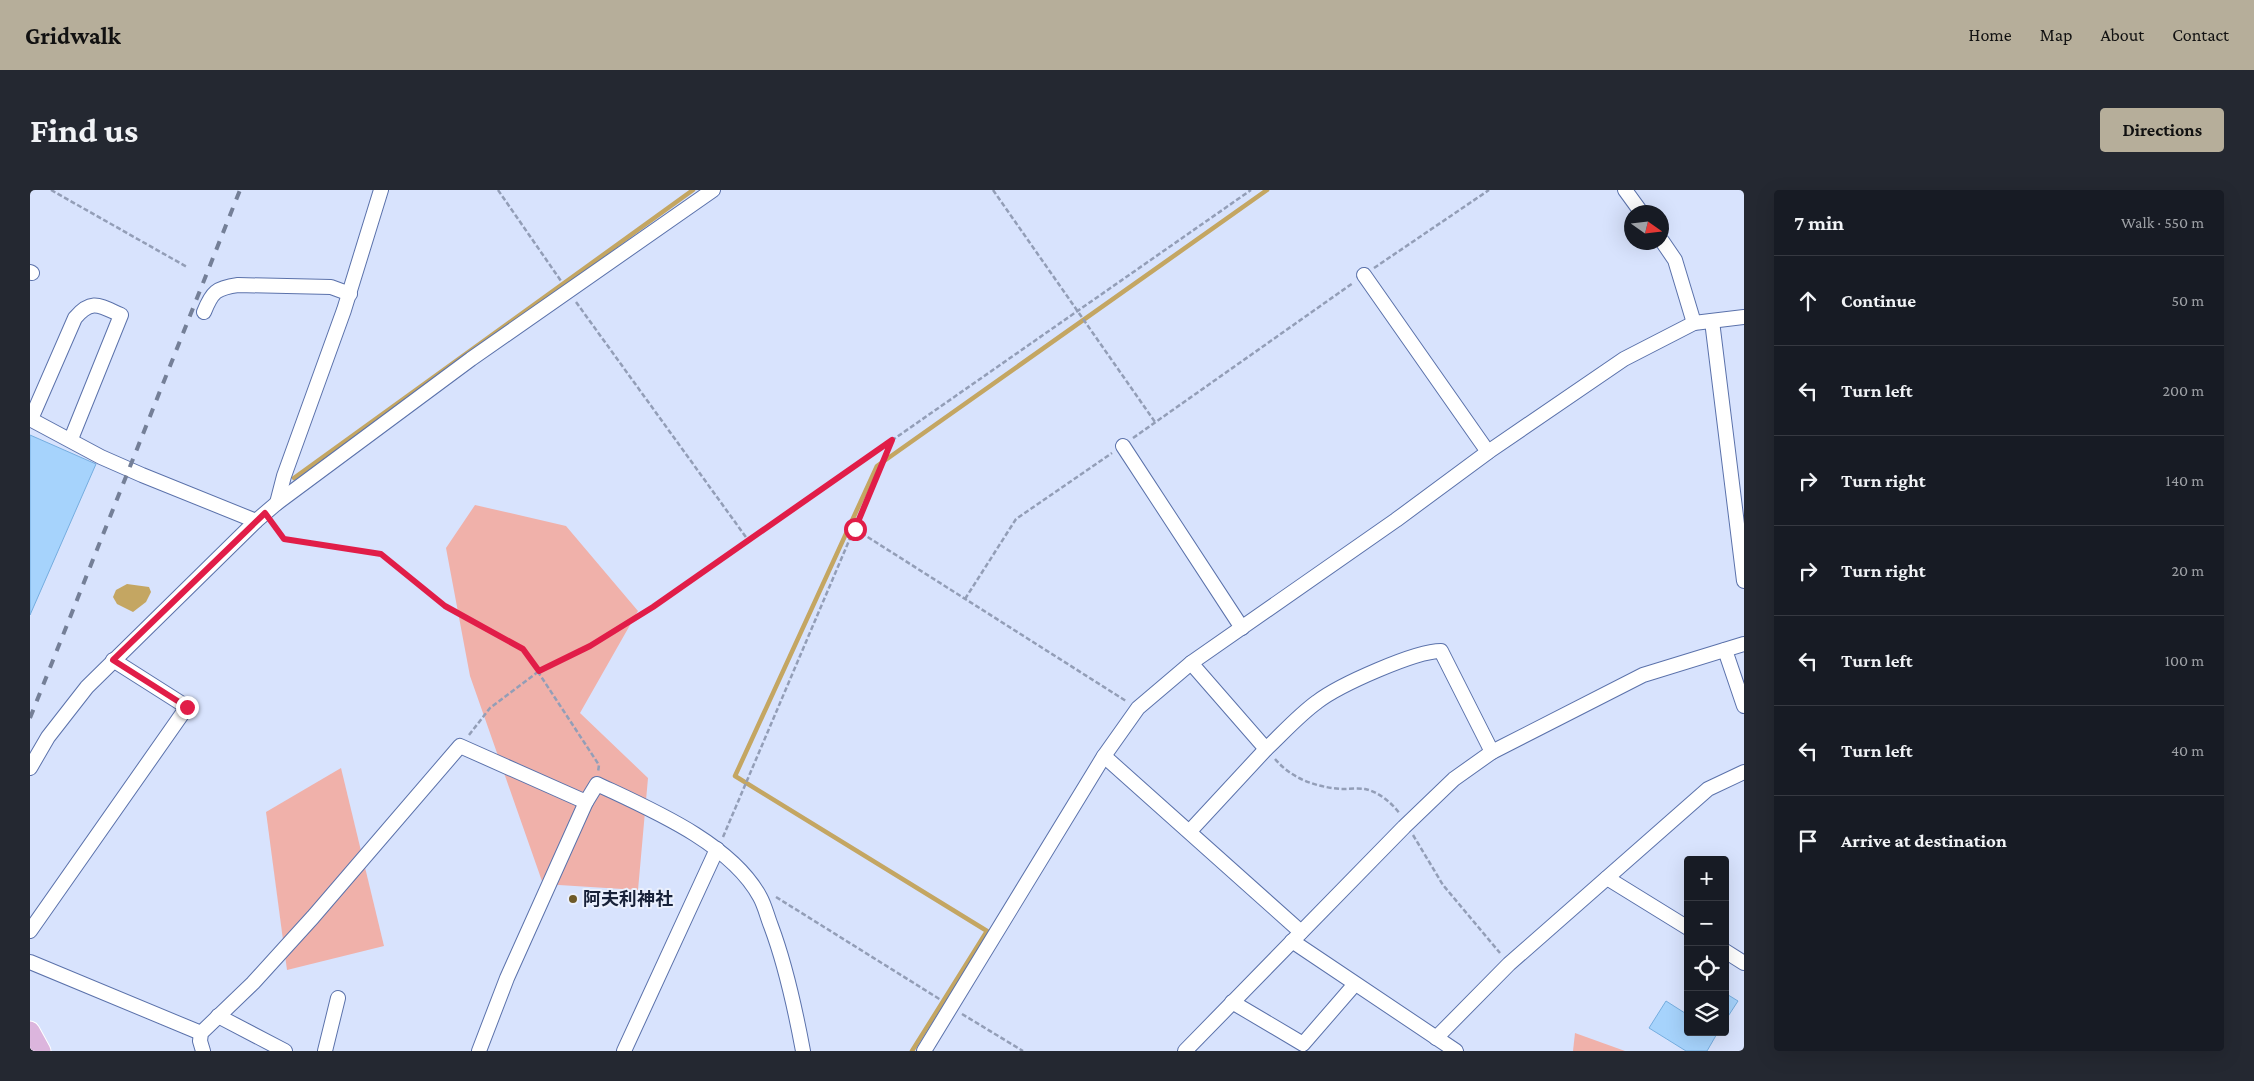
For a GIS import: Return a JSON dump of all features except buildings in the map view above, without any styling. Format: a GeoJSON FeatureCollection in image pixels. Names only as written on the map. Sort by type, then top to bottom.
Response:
{"type":"FeatureCollection","features":[{"type":"Feature","properties":{"kind":"main road"},"geometry":{"type":"LineString","coordinates":[[30,1031],[41,1051]]}},
{"type":"Feature","properties":{"kind":"street"},"geometry":{"type":"LineString","coordinates":[[277,503],[284,476],[350,294],[381,190]]}},
{"type":"Feature","properties":{"kind":"street"},"geometry":{"type":"LineString","coordinates":[[30,768],[48,736],[113,660],[277,503],[471,359],[714,190]]}},
{"type":"Feature","properties":{"kind":"street"},"geometry":{"type":"LineString","coordinates":[[1625,190],[1636,205]]}},
{"type":"Feature","properties":{"kind":"street"},"geometry":{"type":"LineString","coordinates":[[1668,250],[1675,260],[1694,323]]}},
{"type":"Feature","properties":{"kind":"street"},"geometry":{"type":"LineString","coordinates":[[1364,275],[1488,452]]}},
{"type":"Feature","properties":{"kind":"street"},"geometry":{"type":"LineString","coordinates":[[204,312],[214,292],[224,287],[238,285],[331,287],[350,294]]}},
{"type":"Feature","properties":{"kind":"street"},"geometry":{"type":"LineString","coordinates":[[71,439],[121,315],[96,305],[84,308],[75,318],[31,419],[71,439],[101,457],[261,517]]}},
{"type":"Feature","properties":{"kind":"street"},"geometry":{"type":"LineString","coordinates":[[924,1051],[1104,756],[1138,708],[1191,663],[1396,520],[1488,452],[1624,359],[1694,323],[1744,317]]}},
{"type":"Feature","properties":{"kind":"street"},"geometry":{"type":"LineString","coordinates":[[1712,321],[1744,581]]}},
{"type":"Feature","properties":{"kind":"street"},"geometry":{"type":"LineString","coordinates":[[1123,446],[1242,628]]}},
{"type":"Feature","properties":{"kind":"street"},"geometry":{"type":"LineString","coordinates":[[1185,1051],[1454,779],[1492,752],[1644,675],[1744,644]]}},
{"type":"Feature","properties":{"kind":"street"},"geometry":{"type":"LineString","coordinates":[[1725,650],[1744,706]]}},
{"type":"Feature","properties":{"kind":"street"},"geometry":{"type":"LineString","coordinates":[[1190,831],[1266,749],[1318,701],[1366,675],[1428,651],[1441,651],[1445,656],[1492,752]]}},
{"type":"Feature","properties":{"kind":"street"},"geometry":{"type":"LineString","coordinates":[[30,932],[187,707],[113,660]]}},
{"type":"Feature","properties":{"kind":"street"},"geometry":{"type":"LineString","coordinates":[[1191,663],[1266,749]]}},
{"type":"Feature","properties":{"kind":"street"},"geometry":{"type":"LineString","coordinates":[[30,962],[199,1044],[218,1016],[253,983],[313,917],[460,746],[586,802]]}},
{"type":"Feature","properties":{"kind":"street"},"geometry":{"type":"LineString","coordinates":[[1104,756],[1190,831],[1297,936],[1355,984],[1456,1051]]}},
{"type":"Feature","properties":{"kind":"street"},"geometry":{"type":"LineString","coordinates":[[1436,1038],[1510,964],[1708,789],[1744,772]]}},
{"type":"Feature","properties":{"kind":"street"},"geometry":{"type":"LineString","coordinates":[[479,1051],[507,978],[586,802],[596,784],[660,813],[717,849],[738,868],[760,897],[780,950],[804,1051]]}},
{"type":"Feature","properties":{"kind":"street"},"geometry":{"type":"LineString","coordinates":[[624,1051],[717,849]]}},
{"type":"Feature","properties":{"kind":"street"},"geometry":{"type":"LineString","coordinates":[[1607,878],[1684,926]]}},
{"type":"Feature","properties":{"kind":"street"},"geometry":{"type":"LineString","coordinates":[[1729,954],[1744,963]]}},
{"type":"Feature","properties":{"kind":"street"},"geometry":{"type":"LineString","coordinates":[[1232,1002],[1303,1044],[1355,984]]}},
{"type":"Feature","properties":{"kind":"street"},"geometry":{"type":"LineString","coordinates":[[325,1051],[338,998]]}},
{"type":"Feature","properties":{"kind":"street"},"geometry":{"type":"LineString","coordinates":[[218,1016],[285,1051]]}},
{"type":"Feature","properties":{"kind":"path"},"geometry":{"type":"LineString","coordinates":[[51,190],[188,267]]}},
{"type":"Feature","properties":{"kind":"path"},"geometry":{"type":"LineString","coordinates":[[498,190],[568,291],[748,540]]}},
{"type":"Feature","properties":{"kind":"path"},"geometry":{"type":"LineString","coordinates":[[993,190],[1155,422]]}},
{"type":"Feature","properties":{"kind":"path"},"geometry":{"type":"LineString","coordinates":[[460,746],[490,708],[539,671],[590,646],[653,607],[1252,190]]}},
{"type":"Feature","properties":{"kind":"path"},"geometry":{"type":"LineString","coordinates":[[965,599],[1016,520],[1364,275],[1489,190]]}},
{"type":"Feature","properties":{"kind":"path"},"geometry":{"type":"LineString","coordinates":[[717,849],[892,440]]}},
{"type":"Feature","properties":{"kind":"path"},"geometry":{"type":"LineString","coordinates":[[261,517],[284,539],[381,554],[445,606],[523,649],[599,765],[596,784]]}},
{"type":"Feature","properties":{"kind":"path"},"geometry":{"type":"LineString","coordinates":[[855,529],[1138,708]]}},
{"type":"Feature","properties":{"kind":"path"},"geometry":{"type":"LineString","coordinates":[[760,897],[773,895],[1023,1051]]}},
{"type":"Feature","properties":{"kind":"shaded area"},"geometry":{"type":"Polygon","coordinates":[[[475,505],[566,526],[638,611],[580,713],[648,778],[638,890],[543,884],[470,676],[446,548],[475,505]]]}},
{"type":"Feature","properties":{"kind":"shaded area"},"geometry":{"type":"Polygon","coordinates":[[[127,584],[149,587],[151,592],[146,602],[133,612],[117,604],[113,597],[116,590],[127,584]]]}},
{"type":"Feature","properties":{"kind":"shaded area"},"geometry":{"type":"Polygon","coordinates":[[[341,768],[384,946],[287,970],[266,812],[341,768]]]}},
{"type":"Feature","properties":{"kind":"shaded area"},"geometry":{"type":"Polygon","coordinates":[[[1575,1033],[1625,1051],[1573,1051],[1575,1033]]]}},
{"type":"Feature","properties":{"kind":"waterway"},"geometry":{"type":"LineString","coordinates":[[294,478],[693,190]]}},
{"type":"Feature","properties":{"kind":"waterway"},"geometry":{"type":"LineString","coordinates":[[912,1051],[987,931],[735,776],[877,466],[1267,190]]}},
{"type":"Feature","properties":{"kind":"railway"},"geometry":{"type":"LineString","coordinates":[[30,718],[240,190]]}},
{"type":"Feature","properties":{"kind":"place","name":"阿夫利神社"},"geometry":{"type":"Point","coordinates":[573,899]}},
{"type":"Feature","properties":{"kind":"route"},"geometry":{"type":"LineString","coordinates":[[187,707],[113,660],[265,513],[284,539],[381,554],[445,606],[523,649],[539,671],[590,646],[653,607],[892,440],[855,529]]}}]}
